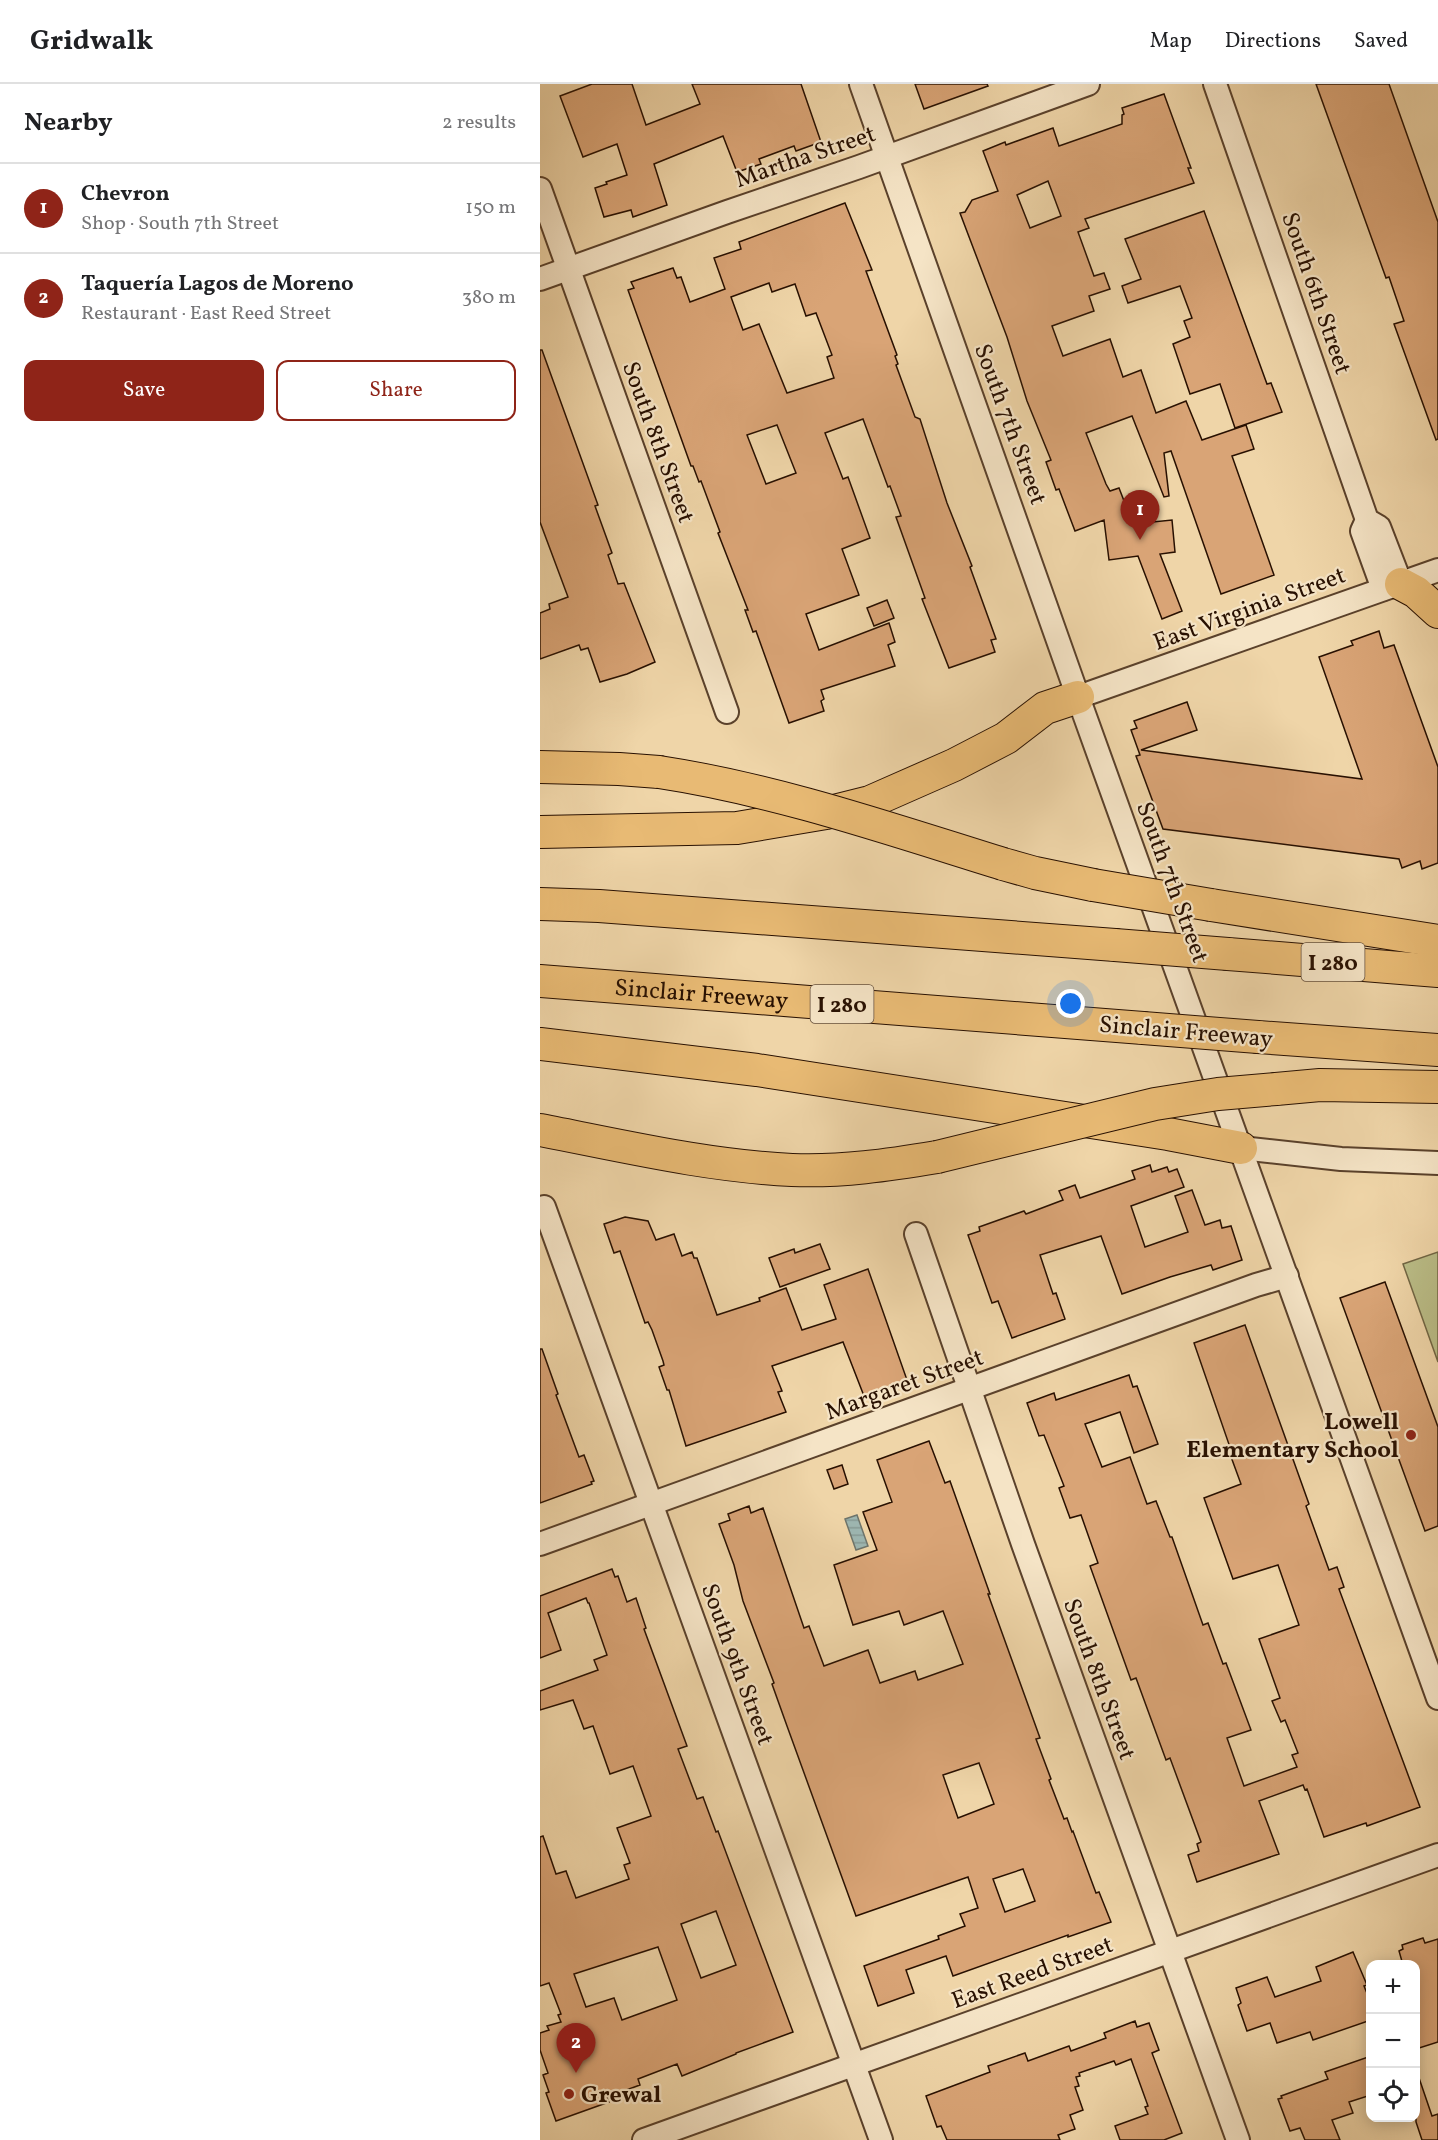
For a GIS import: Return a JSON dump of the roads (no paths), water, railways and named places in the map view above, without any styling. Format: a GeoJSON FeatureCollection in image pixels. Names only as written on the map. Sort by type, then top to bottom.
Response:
{"type":"FeatureCollection","features":[{"type":"Feature","properties":{"kind":"highway"},"geometry":{"type":"LineString","coordinates":[[1392,586],[1416,592],[1438,612]]}},
{"type":"Feature","properties":{"kind":"highway"},"geometry":{"type":"LineString","coordinates":[[540,832],[737,828],[826,813],[870,802],[943,771],[1006,738],[1046,708],[1078,697]]}},
{"type":"Feature","properties":{"kind":"highway"},"geometry":{"type":"LineString","coordinates":[[540,767],[619,769],[708,779],[797,801],[1035,873],[1211,905],[1438,941]]}},
{"type":"Feature","properties":{"kind":"highway","name":"I 280"},"geometry":{"type":"LineString","coordinates":[[540,904],[599,906],[1438,971]]}},
{"type":"Feature","properties":{"kind":"highway","name":"Sinclair Freeway"},"geometry":{"type":"LineString","coordinates":[[540,981],[1438,1050]]}},
{"type":"Feature","properties":{"kind":"highway"},"geometry":{"type":"LineString","coordinates":[[540,1044],[769,1072],[1168,1134],[1241,1148]]}},
{"type":"Feature","properties":{"kind":"highway"},"geometry":{"type":"LineString","coordinates":[[540,1130],[669,1155],[736,1165],[792,1170],[846,1169],[937,1157],[1155,1104],[1218,1094],[1320,1085],[1438,1087]]}},
{"type":"Feature","properties":{"kind":"street","name":"South 7th Street"},"geometry":{"type":"LineString","coordinates":[[861,84],[1078,697],[1438,1698]]}},
{"type":"Feature","properties":{"kind":"street","name":"Martha Street"},"geometry":{"type":"LineString","coordinates":[[540,279],[1088,84]]}},
{"type":"Feature","properties":{"kind":"street","name":"South 6th Street"},"geometry":{"type":"LineString","coordinates":[[1215,84],[1367,520],[1379,527],[1392,586]]}},
{"type":"Feature","properties":{"kind":"street","name":"South 8th Street"},"geometry":{"type":"LineString","coordinates":[[540,189],[728,712]]}},
{"type":"Feature","properties":{"kind":"street","name":"East Virginia Street"},"geometry":{"type":"LineString","coordinates":[[1078,697],[1438,570]]}},
{"type":"Feature","properties":{"kind":"street"},"geometry":{"type":"LineString","coordinates":[[1241,1148],[1341,1159],[1438,1163]]}},
{"type":"Feature","properties":{"kind":"street","name":"South 9th Street"},"geometry":{"type":"LineString","coordinates":[[544,1207],[880,2140]]}},
{"type":"Feature","properties":{"kind":"street","name":"South 8th Street"},"geometry":{"type":"LineString","coordinates":[[916,1234],[1023,1544],[1238,2140]]}},
{"type":"Feature","properties":{"kind":"street","name":"Margaret Street"},"geometry":{"type":"LineString","coordinates":[[540,1544],[1256,1285],[1287,1276]]}},
{"type":"Feature","properties":{"kind":"street","name":"East Reed Street"},"geometry":{"type":"LineString","coordinates":[[644,2140],[1438,1855]]}},
{"type":"Feature","properties":{"kind":"water"},"geometry":{"type":"Polygon","coordinates":[[[857,1515],[868,1546],[856,1550],[845,1519],[857,1515]]]}},
{"type":"Feature","properties":{"kind":"place","name":"Chevron"},"geometry":{"type":"Point","coordinates":[1140,540]}},
{"type":"Feature","properties":{"kind":"place","name":"Lowell Elementary School"},"geometry":{"type":"Point","coordinates":[1411,1435]}},
{"type":"Feature","properties":{"kind":"place","name":"Taquería Lagos de Moreno"},"geometry":{"type":"Point","coordinates":[576,2073]}},
{"type":"Feature","properties":{"kind":"place","name":"Grewal"},"geometry":{"type":"Point","coordinates":[569,2094]}}]}
